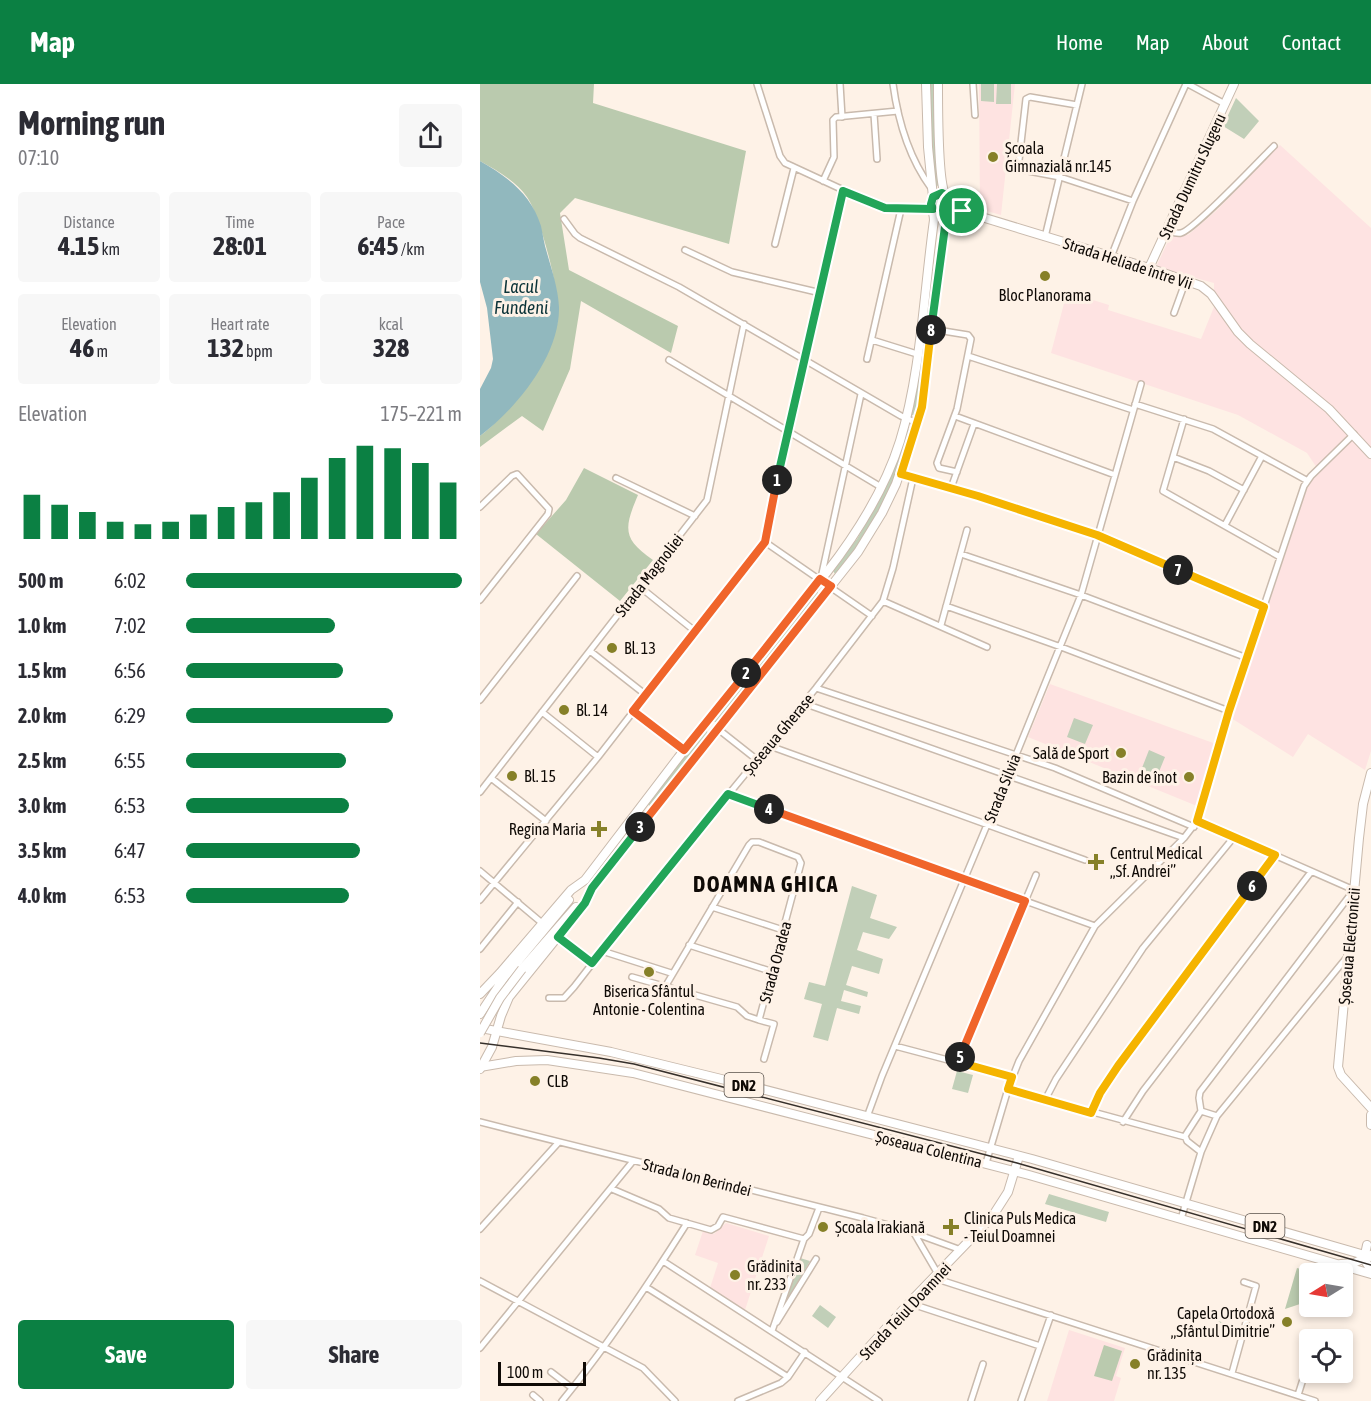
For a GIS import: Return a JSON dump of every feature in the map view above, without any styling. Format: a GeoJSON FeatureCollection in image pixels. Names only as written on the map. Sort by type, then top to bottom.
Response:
{"type":"FeatureCollection","features":[{"type":"Feature","properties":{"kind":"main road"},"geometry":{"type":"LineString","coordinates":[[480,1033],[519,966],[684,750],[856,532],[881,487],[895,455],[906,419],[928,267],[933,197],[926,84]]}},
{"type":"Feature","properties":{"kind":"main road"},"geometry":{"type":"LineString","coordinates":[[480,1014],[494,991],[592,888],[831,586],[868,537],[882,513],[901,474],[917,423],[924,390],[949,208],[945,194],[939,136],[938,84]]}},
{"type":"Feature","properties":{"kind":"main road","name":"Strada Dumitru Slugeru"},"geometry":{"type":"LineString","coordinates":[[1149,268],[1234,84]]}},
{"type":"Feature","properties":{"kind":"main road"},"geometry":{"type":"LineString","coordinates":[[933,197],[945,194]]}},
{"type":"Feature","properties":{"kind":"main road"},"geometry":{"type":"LineString","coordinates":[[933,210],[940,214],[949,208]]}},
{"type":"Feature","properties":{"kind":"main road","name":"Strada Heliade între Vii"},"geometry":{"type":"LineString","coordinates":[[949,208],[1149,268],[1186,280],[1207,290],[1238,332],[1329,409],[1371,454]]}},
{"type":"Feature","properties":{"kind":"main road"},"geometry":{"type":"LineString","coordinates":[[928,267],[939,269]]}},
{"type":"Feature","properties":{"kind":"main road","name":"Șoseaua Electronicii"},"geometry":{"type":"LineString","coordinates":[[1371,773],[1361,819],[1338,1069],[1371,1108]]}},
{"type":"Feature","properties":{"kind":"main road"},"geometry":{"type":"LineString","coordinates":[[480,993],[501,973],[571,890],[585,880]]}},
{"type":"Feature","properties":{"kind":"main road"},"geometry":{"type":"LineString","coordinates":[[481,1068],[492,1047],[509,997],[585,903],[592,888]]}},
{"type":"Feature","properties":{"kind":"main road","name":"Șoseaua Colentina"},"geometry":{"type":"LineString","coordinates":[[480,1028],[628,1055],[990,1148],[1334,1263]]}},
{"type":"Feature","properties":{"kind":"main road","name":"Șoseaua Colentina"},"geometry":{"type":"LineString","coordinates":[[481,1068],[538,1060],[608,1068],[1015,1171],[1368,1256]]}},
{"type":"Feature","properties":{"kind":"main road"},"geometry":{"type":"LineString","coordinates":[[1371,1115],[1371,1125]]}},
{"type":"Feature","properties":{"kind":"main road","name":"Strada Teiul Doamnei"},"geometry":{"type":"LineString","coordinates":[[820,1401],[997,1212],[1008,1192],[1019,1156]]}},
{"type":"Feature","properties":{"kind":"main road","name":"Șoseaua Colentina"},"geometry":{"type":"LineString","coordinates":[[1345,1250],[1356,1250],[1369,1243]]}},
{"type":"Feature","properties":{"kind":"main road","name":"Șoseaua Colentina"},"geometry":{"type":"LineString","coordinates":[[1353,1268],[1371,1272],[1368,1256],[1369,1243]]}},
{"type":"Feature","properties":{"kind":"main road"},"geometry":{"type":"LineString","coordinates":[[1353,1264],[1368,1256]]}},
{"type":"Feature","properties":{"kind":"street"},"geometry":{"type":"LineString","coordinates":[[757,84],[783,161],[880,207],[933,210]]}},
{"type":"Feature","properties":{"kind":"street"},"geometry":{"type":"LineString","coordinates":[[840,84],[842,117]]}},
{"type":"Feature","properties":{"kind":"street"},"geometry":{"type":"LineString","coordinates":[[893,84],[898,111],[912,156],[931,188]]}},
{"type":"Feature","properties":{"kind":"street"},"geometry":{"type":"LineString","coordinates":[[973,84],[975,115]]}},
{"type":"Feature","properties":{"kind":"street"},"geometry":{"type":"LineString","coordinates":[[1045,237],[1082,84]]}},
{"type":"Feature","properties":{"kind":"street"},"geometry":{"type":"LineString","coordinates":[[1112,257],[1133,201],[1187,84],[1225,104]]}},
{"type":"Feature","properties":{"kind":"street"},"geometry":{"type":"LineString","coordinates":[[1077,105],[1030,97],[1025,100],[1018,169],[1060,177],[1133,201]]}},
{"type":"Feature","properties":{"kind":"street"},"geometry":{"type":"LineString","coordinates":[[823,181],[834,157],[833,120],[898,111]]}},
{"type":"Feature","properties":{"kind":"street"},"geometry":{"type":"LineString","coordinates":[[874,114],[877,159]]}},
{"type":"Feature","properties":{"kind":"street"},"geometry":{"type":"LineString","coordinates":[[1167,231],[1178,233],[1185,231],[1274,146]]}},
{"type":"Feature","properties":{"kind":"street"},"geometry":{"type":"LineString","coordinates":[[775,244],[794,168]]}},
{"type":"Feature","properties":{"kind":"street"},"geometry":{"type":"LineString","coordinates":[[480,900],[597,757],[765,542],[787,431],[843,191]]}},
{"type":"Feature","properties":{"kind":"street"},"geometry":{"type":"LineString","coordinates":[[867,359],[902,209]]}},
{"type":"Feature","properties":{"kind":"street"},"geometry":{"type":"LineString","coordinates":[[564,219],[580,238],[649,271],[744,324],[861,394],[917,423]]}},
{"type":"Feature","properties":{"kind":"street"},"geometry":{"type":"LineString","coordinates":[[685,250],[732,272],[821,293]]}},
{"type":"Feature","properties":{"kind":"street"},"geometry":{"type":"LineString","coordinates":[[1174,313],[1186,280]]}},
{"type":"Feature","properties":{"kind":"street","name":"Strada Magnoliei"},"geometry":{"type":"LineString","coordinates":[[480,792],[707,500],[744,324]]}},
{"type":"Feature","properties":{"kind":"street"},"geometry":{"type":"LineString","coordinates":[[931,329],[969,336],[971,341],[955,417],[937,463],[939,468],[957,472]]}},
{"type":"Feature","properties":{"kind":"street"},"geometry":{"type":"LineString","coordinates":[[872,340],[917,354]]}},
{"type":"Feature","properties":{"kind":"street"},"geometry":{"type":"LineString","coordinates":[[968,356],[1134,407],[1184,419],[1220,432],[1306,480]]}},
{"type":"Feature","properties":{"kind":"street"},"geometry":{"type":"LineString","coordinates":[[669,360],[881,487]]}},
{"type":"Feature","properties":{"kind":"street","name":"Strada Silvia"},"geometry":{"type":"LineString","coordinates":[[867,1117],[1081,595],[1141,384]]}},
{"type":"Feature","properties":{"kind":"street"},"geometry":{"type":"LineString","coordinates":[[820,579],[861,394]]}},
{"type":"Feature","properties":{"kind":"street"},"geometry":{"type":"LineString","coordinates":[[955,417],[1114,475]]}},
{"type":"Feature","properties":{"kind":"street"},"geometry":{"type":"LineString","coordinates":[[1184,419],[1163,489],[1164,494],[1225,525],[1280,557]]}},
{"type":"Feature","properties":{"kind":"street"},"geometry":{"type":"LineString","coordinates":[[951,488],[974,424]]}},
{"type":"Feature","properties":{"kind":"street"},"geometry":{"type":"LineString","coordinates":[[986,1163],[1018,1061],[1095,926],[1184,838],[1195,824],[1246,658],[1306,480],[1354,434]]}},
{"type":"Feature","properties":{"kind":"street"},"geometry":{"type":"LineString","coordinates":[[1225,525],[1262,456]]}},
{"type":"Feature","properties":{"kind":"street"},"geometry":{"type":"LineString","coordinates":[[1173,457],[1200,467],[1244,490]]}},
{"type":"Feature","properties":{"kind":"street"},"geometry":{"type":"LineString","coordinates":[[901,474],[1097,535],[1264,607]]}},
{"type":"Feature","properties":{"kind":"street"},"geometry":{"type":"LineString","coordinates":[[480,507],[512,476],[519,475],[549,509],[548,514],[480,600]]}},
{"type":"Feature","properties":{"kind":"street"},"geometry":{"type":"LineString","coordinates":[[616,478],[695,516]]}},
{"type":"Feature","properties":{"kind":"street","name":"Șoseaua Gherase"},"geometry":{"type":"LineString","coordinates":[[549,998],[560,999],[567,995],[767,745],[816,688],[883,601],[893,568],[913,478]]}},
{"type":"Feature","properties":{"kind":"street"},"geometry":{"type":"LineString","coordinates":[[940,625],[967,530]]}},
{"type":"Feature","properties":{"kind":"street"},"geometry":{"type":"LineString","coordinates":[[765,542],[872,616]]}},
{"type":"Feature","properties":{"kind":"street"},"geometry":{"type":"LineString","coordinates":[[961,554],[1081,595],[1246,658]]}},
{"type":"Feature","properties":{"kind":"street"},"geometry":{"type":"LineString","coordinates":[[480,700],[577,576]]}},
{"type":"Feature","properties":{"kind":"street"},"geometry":{"type":"LineString","coordinates":[[639,586],[696,632]]}},
{"type":"Feature","properties":{"kind":"street"},"geometry":{"type":"LineString","coordinates":[[883,601],[987,647]]}},
{"type":"Feature","properties":{"kind":"street"},"geometry":{"type":"LineString","coordinates":[[946,606],[1229,711]]}},
{"type":"Feature","properties":{"kind":"street"},"geometry":{"type":"LineString","coordinates":[[590,651],[646,695]]}},
{"type":"Feature","properties":{"kind":"street"},"geometry":{"type":"LineString","coordinates":[[816,688],[1079,777],[1195,824],[1234,837],[1354,891],[1200,1092],[1198,1098],[1201,1111],[1185,1133],[1185,1137]]}},
{"type":"Feature","properties":{"kind":"street"},"geometry":{"type":"LineString","coordinates":[[803,703],[1184,838]]}},
{"type":"Feature","properties":{"kind":"street"},"geometry":{"type":"LineString","coordinates":[[542,711],[597,757]]}},
{"type":"Feature","properties":{"kind":"street"},"geometry":{"type":"LineString","coordinates":[[633,711],[684,750]]}},
{"type":"Feature","properties":{"kind":"street"},"geometry":{"type":"LineString","coordinates":[[718,729],[756,759]]}},
{"type":"Feature","properties":{"kind":"street"},"geometry":{"type":"LineString","coordinates":[[767,745],[1085,860]]}},
{"type":"Feature","properties":{"kind":"street"},"geometry":{"type":"LineString","coordinates":[[491,778],[546,821]]}},
{"type":"Feature","properties":{"kind":"street"},"geometry":{"type":"LineString","coordinates":[[728,794],[1095,926]]}},
{"type":"Feature","properties":{"kind":"street"},"geometry":{"type":"LineString","coordinates":[[1045,1100],[1056,1079],[1135,958],[1234,837]]}},
{"type":"Feature","properties":{"kind":"street","name":"Strada Oradea"},"geometry":{"type":"LineString","coordinates":[[665,987],[752,842],[759,842],[801,860],[759,1020],[774,1024],[764,1059]]}},
{"type":"Feature","properties":{"kind":"street"},"geometry":{"type":"LineString","coordinates":[[1091,1113],[1100,1093],[1118,1066],[1275,855]]}},
{"type":"Feature","properties":{"kind":"street"},"geometry":{"type":"LineString","coordinates":[[480,871],[542,923]]}},
{"type":"Feature","properties":{"kind":"street"},"geometry":{"type":"LineString","coordinates":[[1123,1122],[1143,1091],[1311,872]]}},
{"type":"Feature","properties":{"kind":"street"},"geometry":{"type":"LineString","coordinates":[[958,1062],[1036,875]]}},
{"type":"Feature","properties":{"kind":"street"},"geometry":{"type":"LineString","coordinates":[[480,949],[518,902]]}},
{"type":"Feature","properties":{"kind":"street"},"geometry":{"type":"LineString","coordinates":[[712,907],[783,930]]}},
{"type":"Feature","properties":{"kind":"street"},"geometry":{"type":"LineString","coordinates":[[558,937],[592,963]]}},
{"type":"Feature","properties":{"kind":"street"},"geometry":{"type":"LineString","coordinates":[[689,945],[773,972]]}},
{"type":"Feature","properties":{"kind":"street"},"geometry":{"type":"LineString","coordinates":[[602,951],[672,973]]}},
{"type":"Feature","properties":{"kind":"street"},"geometry":{"type":"LineString","coordinates":[[1183,1211],[1201,1152],[1217,1116],[1347,957]]}},
{"type":"Feature","properties":{"kind":"street"},"geometry":{"type":"LineString","coordinates":[[632,978],[737,1007],[747,1016],[759,1020]]}},
{"type":"Feature","properties":{"kind":"street"},"geometry":{"type":"LineString","coordinates":[[895,1046],[1012,1077]]}},
{"type":"Feature","properties":{"kind":"street"},"geometry":{"type":"LineString","coordinates":[[1008,1089],[1185,1137],[1201,1152]]}},
{"type":"Feature","properties":{"kind":"street"},"geometry":{"type":"LineString","coordinates":[[1201,1111],[1217,1116]]}},
{"type":"Feature","properties":{"kind":"street","name":"Strada Ion Berindei"},"geometry":{"type":"LineString","coordinates":[[480,1122],[914,1233],[963,1250]]}},
{"type":"Feature","properties":{"kind":"street"},"geometry":{"type":"LineString","coordinates":[[480,1229],[558,1143]]}},
{"type":"Feature","properties":{"kind":"street"},"geometry":{"type":"LineString","coordinates":[[480,1348],[633,1161]]}},
{"type":"Feature","properties":{"kind":"street"},"geometry":{"type":"LineString","coordinates":[[612,1189],[659,1209],[669,1218],[711,1230],[718,1226],[723,1217],[804,1239]]}},
{"type":"Feature","properties":{"kind":"street"},"geometry":{"type":"LineString","coordinates":[[772,1331],[804,1239],[809,1234],[819,1208]]}},
{"type":"Feature","properties":{"kind":"street"},"geometry":{"type":"LineString","coordinates":[[562,1401],[605,1347],[687,1223]]}},
{"type":"Feature","properties":{"kind":"street"},"geometry":{"type":"LineString","coordinates":[[914,1233],[936,1276],[1315,1401]]}},
{"type":"Feature","properties":{"kind":"street"},"geometry":{"type":"LineString","coordinates":[[772,1331],[816,1259]]}},
{"type":"Feature","properties":{"kind":"street"},"geometry":{"type":"LineString","coordinates":[[663,1261],[879,1401]]}},
{"type":"Feature","properties":{"kind":"street"},"geometry":{"type":"LineString","coordinates":[[480,1281],[643,1368],[675,1401]]}},
{"type":"Feature","properties":{"kind":"street"},"geometry":{"type":"LineString","coordinates":[[1232,1373],[1256,1286],[1244,1282]]}},
{"type":"Feature","properties":{"kind":"street"},"geometry":{"type":"LineString","coordinates":[[646,1287],[788,1377]]}},
{"type":"Feature","properties":{"kind":"street"},"geometry":{"type":"LineString","coordinates":[[909,1304],[1040,1346]]}},
{"type":"Feature","properties":{"kind":"street"},"geometry":{"type":"LineString","coordinates":[[1021,1401],[1051,1315]]}},
{"type":"Feature","properties":{"kind":"street"},"geometry":{"type":"LineString","coordinates":[[738,1401],[774,1387],[788,1377],[805,1352]]}},
{"type":"Feature","properties":{"kind":"street"},"geometry":{"type":"LineString","coordinates":[[971,1401],[983,1364]]}},
{"type":"Feature","properties":{"kind":"street"},"geometry":{"type":"LineString","coordinates":[[551,1372],[572,1388]]}},
{"type":"Feature","properties":{"kind":"street"},"geometry":{"type":"LineString","coordinates":[[1299,1395],[1302,1383]]}},
{"type":"Feature","properties":{"kind":"street"},"geometry":{"type":"LineString","coordinates":[[533,1395],[540,1401]]}},
{"type":"Feature","properties":{"kind":"shaded area","name":"Școala Gimnazială nr.145"},"geometry":{"type":"Polygon","coordinates":[[[979,84],[1015,84],[1001,215],[980,209],[979,84]]]}},
{"type":"Feature","properties":{"kind":"shaded area"},"geometry":{"type":"Polygon","coordinates":[[[1280,145],[1371,228],[1371,751],[1365,770],[1308,734],[1293,757],[1231,718],[1308,485],[1319,471],[1307,453],[1238,415],[1051,353],[1067,292],[1109,305],[1108,310],[1201,339],[1214,307],[1214,283],[1156,267],[1171,235],[1188,235],[1216,211],[1280,145]]]}},
{"type":"Feature","properties":{"kind":"shaded area"},"geometry":{"type":"Polygon","coordinates":[[[1050,684],[1216,744],[1197,806],[1028,737],[1050,684]]]}},
{"type":"Feature","properties":{"kind":"shaded area","name":"Grădinița nr. 233"},"geometry":{"type":"Polygon","coordinates":[[[726,1223],[769,1236],[745,1310],[710,1288],[718,1263],[695,1255],[703,1231],[714,1234],[726,1223]]]}},
{"type":"Feature","properties":{"kind":"shaded area"},"geometry":{"type":"Polygon","coordinates":[[[1069,1330],[1125,1348],[1116,1376],[1121,1378],[1114,1401],[1047,1401],[1069,1330]]]}},
{"type":"Feature","properties":{"kind":"green space"},"geometry":{"type":"Polygon","coordinates":[[[480,84],[594,84],[593,103],[746,151],[729,244],[575,198],[560,213],[569,270],[678,326],[671,353],[581,301],[570,369],[543,431],[522,416],[480,447],[480,436],[508,408],[551,339],[556,328],[558,313],[550,259],[533,207],[517,186],[480,161],[480,84]]]}},
{"type":"Feature","properties":{"kind":"green space"},"geometry":{"type":"Polygon","coordinates":[[[929,84],[935,84],[939,185],[935,187],[933,185],[929,84]]]}},
{"type":"Feature","properties":{"kind":"green space"},"geometry":{"type":"Polygon","coordinates":[[[981,84],[994,84],[994,102],[981,101],[981,84]]]}},
{"type":"Feature","properties":{"kind":"green space"},"geometry":{"type":"Polygon","coordinates":[[[997,84],[1011,84],[1011,104],[996,104],[997,84]]]}},
{"type":"Feature","properties":{"kind":"green space"},"geometry":{"type":"Polygon","coordinates":[[[1236,98],[1259,121],[1244,139],[1223,126],[1236,98]]]}},
{"type":"Feature","properties":{"kind":"green space"},"geometry":{"type":"Polygon","coordinates":[[[931,271],[935,274],[920,402],[915,417],[911,414],[931,271]]]}},
{"type":"Feature","properties":{"kind":"green space"},"geometry":{"type":"Polygon","coordinates":[[[908,429],[911,430],[900,463],[879,512],[861,542],[835,574],[832,569],[857,539],[875,507],[908,429]]]}},
{"type":"Feature","properties":{"kind":"green space"},"geometry":{"type":"Polygon","coordinates":[[[584,468],[638,495],[630,516],[629,532],[636,546],[653,560],[620,601],[536,534],[566,500],[584,468]]]}},
{"type":"Feature","properties":{"kind":"green space"},"geometry":{"type":"Polygon","coordinates":[[[817,590],[819,595],[717,722],[714,722],[712,720],[817,590]]]}},
{"type":"Feature","properties":{"kind":"green space"},"geometry":{"type":"Polygon","coordinates":[[[1074,718],[1093,725],[1085,744],[1067,737],[1074,718]]]}},
{"type":"Feature","properties":{"kind":"green space"},"geometry":{"type":"Polygon","coordinates":[[[704,730],[708,734],[649,806],[648,803],[704,730]]]}},
{"type":"Feature","properties":{"kind":"green space"},"geometry":{"type":"Polygon","coordinates":[[[1149,750],[1165,757],[1156,779],[1140,773],[1149,750]]]}},
{"type":"Feature","properties":{"kind":"green space"},"geometry":{"type":"Polygon","coordinates":[[[852,886],[877,895],[870,918],[897,927],[889,939],[863,932],[857,950],[883,959],[879,974],[852,966],[846,985],[868,992],[867,997],[844,990],[841,1001],[861,1006],[859,1014],[837,1008],[828,1041],[813,1037],[822,1004],[804,999],[809,982],[825,986],[852,886]]]}},
{"type":"Feature","properties":{"kind":"green space"},"geometry":{"type":"Polygon","coordinates":[[[957,1071],[973,1075],[968,1093],[952,1089],[957,1071]]]}},
{"type":"Feature","properties":{"kind":"green space"},"geometry":{"type":"Polygon","coordinates":[[[1049,1194],[1109,1212],[1106,1222],[1045,1204],[1049,1194]]]}},
{"type":"Feature","properties":{"kind":"green space"},"geometry":{"type":"Polygon","coordinates":[[[800,1258],[810,1261],[779,1315],[800,1258]]]}},
{"type":"Feature","properties":{"kind":"green space"},"geometry":{"type":"Polygon","coordinates":[[[1297,1268],[1299,1269],[1299,1304],[1285,1309],[1297,1268]]]}},
{"type":"Feature","properties":{"kind":"green space"},"geometry":{"type":"Polygon","coordinates":[[[820,1305],[836,1317],[828,1328],[812,1316],[820,1305]]]}},
{"type":"Feature","properties":{"kind":"green space"},"geometry":{"type":"Polygon","coordinates":[[[1218,1321],[1239,1327],[1235,1340],[1215,1334],[1218,1321]]]}},
{"type":"Feature","properties":{"kind":"green space"},"geometry":{"type":"Polygon","coordinates":[[[1104,1345],[1122,1351],[1112,1381],[1094,1376],[1104,1345]]]}},
{"type":"Feature","properties":{"kind":"water","name":"Lacul Fundeni"},"geometry":{"type":"Polygon","coordinates":[[[480,161],[509,180],[525,196],[537,215],[559,307],[552,343],[534,379],[508,411],[480,436],[480,389],[493,359],[487,308],[480,282],[480,161]]]}},
{"type":"Feature","properties":{"kind":"tram line"},"geometry":{"type":"LineString","coordinates":[[480,1043],[634,1064],[1017,1163],[1371,1265]]}},
{"type":"Feature","properties":{"kind":"place","name":"Școala Gimnazială nr.145"},"geometry":{"type":"Point","coordinates":[993,157]}},
{"type":"Feature","properties":{"kind":"place","name":"Bloc Planorama"},"geometry":{"type":"Point","coordinates":[1045,276]}},
{"type":"Feature","properties":{"kind":"place","name":"Bl. 13"},"geometry":{"type":"Point","coordinates":[612,648]}},
{"type":"Feature","properties":{"kind":"place","name":"Bl. 14"},"geometry":{"type":"Point","coordinates":[564,710]}},
{"type":"Feature","properties":{"kind":"place","name":"Sală de Sport"},"geometry":{"type":"Point","coordinates":[1121,753]}},
{"type":"Feature","properties":{"kind":"place","name":"Bl. 15"},"geometry":{"type":"Point","coordinates":[512,776]}},
{"type":"Feature","properties":{"kind":"place","name":"Bazin de înot"},"geometry":{"type":"Point","coordinates":[1189,777]}},
{"type":"Feature","properties":{"kind":"place","name":"Regina Maria"},"geometry":{"type":"Point","coordinates":[599,829]}},
{"type":"Feature","properties":{"kind":"place","name":"Centrul Medical „Sf. Andrei”"},"geometry":{"type":"Point","coordinates":[1096,862]}},
{"type":"Feature","properties":{"kind":"place","name":"Biserica Sfântul Antonie - Colentina"},"geometry":{"type":"Point","coordinates":[649,972]}},
{"type":"Feature","properties":{"kind":"place","name":"CLB"},"geometry":{"type":"Point","coordinates":[535,1081]}},
{"type":"Feature","properties":{"kind":"place","name":"Școala Irakiană"},"geometry":{"type":"Point","coordinates":[823,1227]}},
{"type":"Feature","properties":{"kind":"place","name":"Clinica Puls Medica - Teiul Doamnei"},"geometry":{"type":"Point","coordinates":[951,1227]}},
{"type":"Feature","properties":{"kind":"place","name":"Grădinița nr. 233"},"geometry":{"type":"Point","coordinates":[735,1275]}},
{"type":"Feature","properties":{"kind":"place","name":"Capela Ortodoxă „Sfântul Dimitrie”"},"geometry":{"type":"Point","coordinates":[1287,1322]}},
{"type":"Feature","properties":{"kind":"place","name":"Grădinița nr. 135"},"geometry":{"type":"Point","coordinates":[1135,1364]}},
{"type":"Feature","properties":{"kind":"district","name":"DOAMNA GHICA"},"geometry":{"type":"Point","coordinates":[766,884]}},
{"type":"Feature","properties":{"kind":"route"},"geometry":{"type":"LineString","coordinates":[[843,191],[889,209],[933,209],[931,201],[933,197],[942,193],[962,211],[947,212],[922,407],[901,474],[978,496],[1097,535],[1264,607],[1229,711],[1197,821],[1275,855],[1118,1066],[1100,1093],[1091,1113],[1008,1089],[1012,1077],[958,1062],[1025,901],[728,794],[592,963],[558,937],[585,903],[592,888],[831,586],[820,579],[684,750],[633,711],[765,542],[787,431],[843,191]]}}]}
